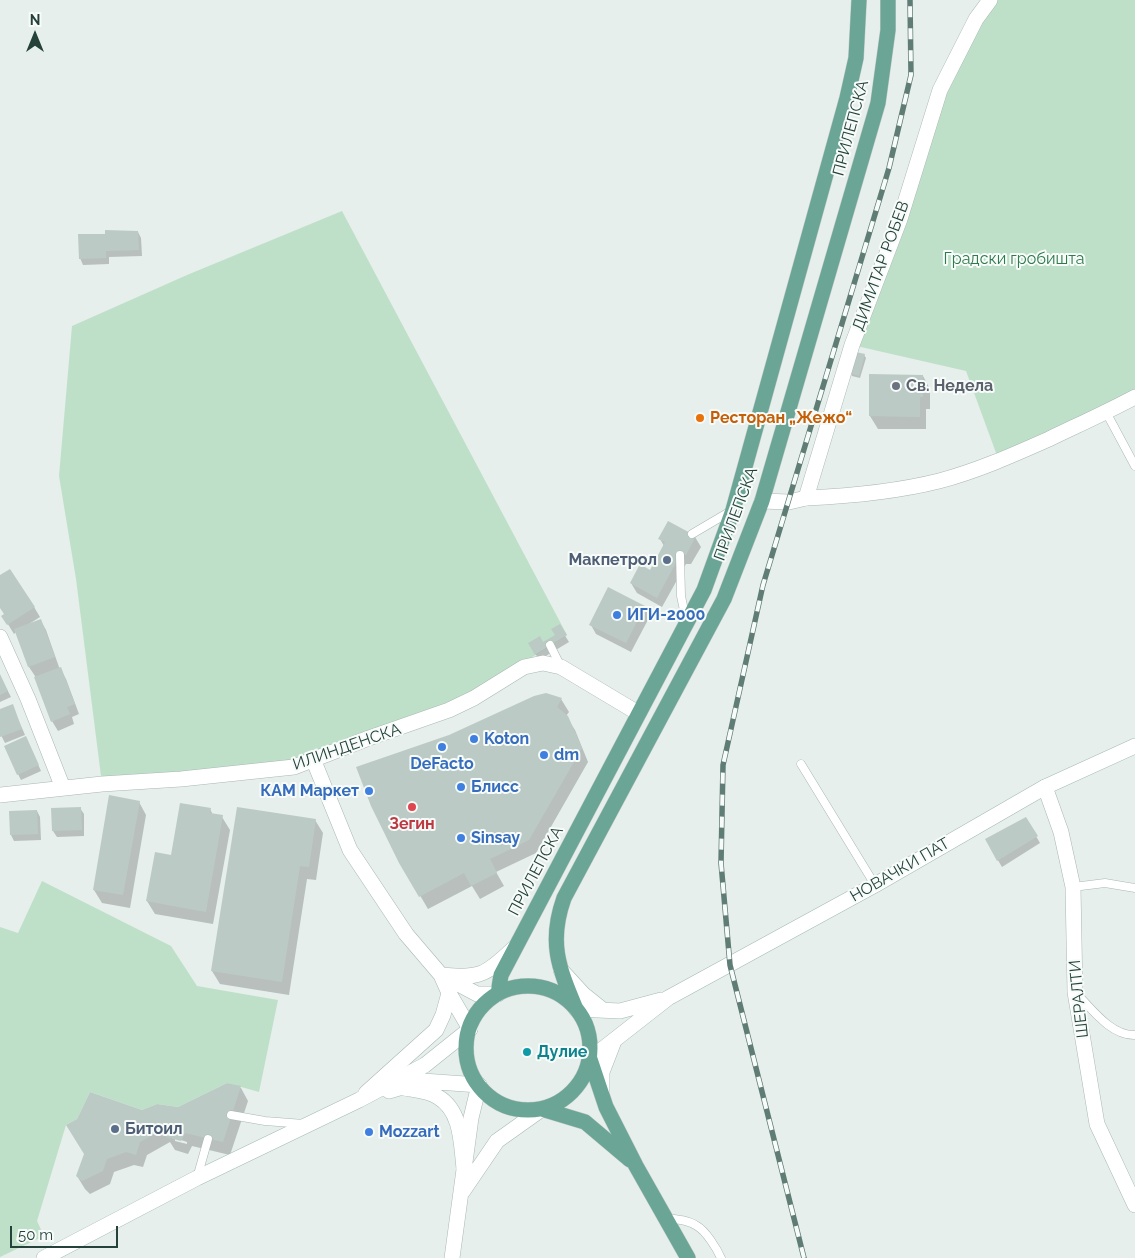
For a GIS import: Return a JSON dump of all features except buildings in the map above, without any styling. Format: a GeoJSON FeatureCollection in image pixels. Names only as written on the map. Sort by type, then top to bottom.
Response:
{"type":"FeatureCollection","features":[{"type":"Feature","properties":{"kind":"main road","name":"ПРИЛЕПСКА"},"geometry":{"type":"LineString","coordinates":[[498,994],[501,975],[704,590],[733,510],[847,98],[856,58],[859,0]]}},
{"type":"Feature","properties":{"kind":"main road","name":"ПРИЛЕПСКА"},"geometry":{"type":"LineString","coordinates":[[576,1010],[560,969],[555,947],[558,914],[564,898],[724,599],[762,501],[878,103],[888,30],[888,0]]}},
{"type":"Feature","properties":{"kind":"main road"},"geometry":{"type":"LineString","coordinates":[[590,1059],[584,1076],[573,1091],[559,1102],[542,1109],[524,1110],[507,1106],[491,1098],[478,1086],[470,1068],[466,1049],[470,1029],[476,1015],[486,1003],[498,994],[514,988],[531,986],[548,990],[564,998],[586,1024],[590,1042],[590,1059],[606,1107],[636,1166],[688,1258]]}},
{"type":"Feature","properties":{"kind":"main road"},"geometry":{"type":"LineString","coordinates":[[542,1109],[585,1122],[636,1166]]}},
{"type":"Feature","properties":{"kind":"street","name":"ДИМИТАР РОБЕВ"},"geometry":{"type":"LineString","coordinates":[[806,498],[852,345],[900,219],[940,90],[976,19],[990,0]]}},
{"type":"Feature","properties":{"kind":"street"},"geometry":{"type":"LineString","coordinates":[[762,501],[789,502],[806,498],[842,497],[901,489],[940,481],[999,462],[1135,397]]}},
{"type":"Feature","properties":{"kind":"street"},"geometry":{"type":"LineString","coordinates":[[0,637],[28,699],[63,788]]}},
{"type":"Feature","properties":{"kind":"street","name":"ИЛИНДЕНСКА"},"geometry":{"type":"LineString","coordinates":[[2,791],[182,779],[294,767],[448,710],[474,698],[524,667],[543,663],[561,667],[638,714]]}},
{"type":"Feature","properties":{"kind":"street","name":"НОВАЧКИ ПАТ"},"geometry":{"type":"LineString","coordinates":[[668,998],[876,884],[1045,787],[1135,746]]}},
{"type":"Feature","properties":{"kind":"street"},"geometry":{"type":"LineString","coordinates":[[44,1258],[197,1178],[359,1100],[425,1064],[470,1029],[441,975],[406,934],[350,850],[314,759]]}},
{"type":"Feature","properties":{"kind":"street","name":"ШЕРАЛТИ"},"geometry":{"type":"LineString","coordinates":[[1045,787],[1060,832],[1073,887],[1075,992],[1097,1124],[1135,1204]]}},
{"type":"Feature","properties":{"kind":"street"},"geometry":{"type":"LineString","coordinates":[[441,975],[476,977],[496,966],[516,946]]}},
{"type":"Feature","properties":{"kind":"street"},"geometry":{"type":"LineString","coordinates":[[560,969],[583,994],[603,1010]]}},
{"type":"Feature","properties":{"kind":"street"},"geometry":{"type":"LineString","coordinates":[[441,975],[478,994],[498,994]]}},
{"type":"Feature","properties":{"kind":"street"},"geometry":{"type":"LineString","coordinates":[[359,1100],[436,1030],[443,1015],[449,993]]}},
{"type":"Feature","properties":{"kind":"street"},"geometry":{"type":"LineString","coordinates":[[576,1010],[620,1011],[668,998]]}},
{"type":"Feature","properties":{"kind":"street"},"geometry":{"type":"LineString","coordinates":[[590,1059],[668,998]]}},
{"type":"Feature","properties":{"kind":"street"},"geometry":{"type":"LineString","coordinates":[[602,1095],[602,1072],[614,1041]]}},
{"type":"Feature","properties":{"kind":"street"},"geometry":{"type":"LineString","coordinates":[[359,1100],[423,1081],[478,1086],[471,1118],[452,1258]]}},
{"type":"Feature","properties":{"kind":"street"},"geometry":{"type":"LineString","coordinates":[[400,1088],[438,1097],[448,1106],[457,1118],[464,1168]]}},
{"type":"Feature","properties":{"kind":"street"},"geometry":{"type":"LineString","coordinates":[[462,1192],[498,1141],[542,1109]]}},
{"type":"Feature","properties":{"kind":"lane"},"geometry":{"type":"LineString","coordinates":[[1106,412],[1135,466]]}},
{"type":"Feature","properties":{"kind":"lane"},"geometry":{"type":"LineString","coordinates":[[692,534],[733,510]]}},
{"type":"Feature","properties":{"kind":"lane"},"geometry":{"type":"LineString","coordinates":[[680,555],[681,596],[687,624]]}},
{"type":"Feature","properties":{"kind":"lane"},"geometry":{"type":"LineString","coordinates":[[550,645],[561,667]]}},
{"type":"Feature","properties":{"kind":"lane"},"geometry":{"type":"LineString","coordinates":[[801,764],[876,884]]}},
{"type":"Feature","properties":{"kind":"lane"},"geometry":{"type":"LineString","coordinates":[[1073,887],[1105,883],[1135,888]]}},
{"type":"Feature","properties":{"kind":"lane"},"geometry":{"type":"LineString","coordinates":[[1075,992],[1110,1026],[1128,1035],[1135,1035]]}},
{"type":"Feature","properties":{"kind":"lane"},"geometry":{"type":"LineString","coordinates":[[231,1115],[265,1121],[308,1124]]}},
{"type":"Feature","properties":{"kind":"lane"},"geometry":{"type":"LineString","coordinates":[[197,1178],[208,1139]]}},
{"type":"Feature","properties":{"kind":"lane"},"geometry":{"type":"LineString","coordinates":[[665,1218],[679,1219],[699,1226],[718,1250],[721,1258]]}},
{"type":"Feature","properties":{"kind":"green space","name":"Градски гробишта"},"geometry":{"type":"Polygon","coordinates":[[[990,0],[1135,0],[1135,397],[999,461],[966,371],[852,345],[940,90],[990,0]]]}},
{"type":"Feature","properties":{"kind":"green space"},"geometry":{"type":"Polygon","coordinates":[[[342,211],[567,635],[474,698],[294,767],[102,784],[76,579],[59,476],[72,326],[187,275],[342,211]]]}},
{"type":"Feature","properties":{"kind":"green space"},"geometry":{"type":"Polygon","coordinates":[[[42,881],[171,946],[197,986],[278,1000],[259,1092],[227,1083],[178,1107],[157,1104],[142,1110],[90,1092],[77,1119],[66,1125],[37,1221],[44,1236],[0,1257],[0,927],[18,933],[42,881]]]}},
{"type":"Feature","properties":{"kind":"railway"},"geometry":{"type":"LineString","coordinates":[[804,1258],[730,965],[721,863],[723,765],[763,585],[889,168],[911,75],[910,0]]}},
{"type":"Feature","properties":{"kind":"place","name":"Св. Недела"},"geometry":{"type":"Point","coordinates":[896,386]}},
{"type":"Feature","properties":{"kind":"place","name":"Ресторан „Жежо“"},"geometry":{"type":"Point","coordinates":[700,418]}},
{"type":"Feature","properties":{"kind":"place","name":"Макпетрол"},"geometry":{"type":"Point","coordinates":[667,560]}},
{"type":"Feature","properties":{"kind":"place","name":"ИГИ-2000"},"geometry":{"type":"Point","coordinates":[617,615]}},
{"type":"Feature","properties":{"kind":"place","name":"Koton"},"geometry":{"type":"Point","coordinates":[474,739]}},
{"type":"Feature","properties":{"kind":"place","name":"DeFacto"},"geometry":{"type":"Point","coordinates":[442,747]}},
{"type":"Feature","properties":{"kind":"place","name":"dm"},"geometry":{"type":"Point","coordinates":[544,755]}},
{"type":"Feature","properties":{"kind":"place","name":"Блисс"},"geometry":{"type":"Point","coordinates":[461,787]}},
{"type":"Feature","properties":{"kind":"place","name":"КАМ Маркет"},"geometry":{"type":"Point","coordinates":[369,791]}},
{"type":"Feature","properties":{"kind":"place","name":"Зегин"},"geometry":{"type":"Point","coordinates":[412,807]}},
{"type":"Feature","properties":{"kind":"place","name":"Sinsay"},"geometry":{"type":"Point","coordinates":[461,838]}},
{"type":"Feature","properties":{"kind":"place","name":"Дулие"},"geometry":{"type":"Point","coordinates":[527,1052]}},
{"type":"Feature","properties":{"kind":"place","name":"Битоил"},"geometry":{"type":"Point","coordinates":[115,1129]}},
{"type":"Feature","properties":{"kind":"place","name":"Mozzart"},"geometry":{"type":"Point","coordinates":[369,1132]}}]}
